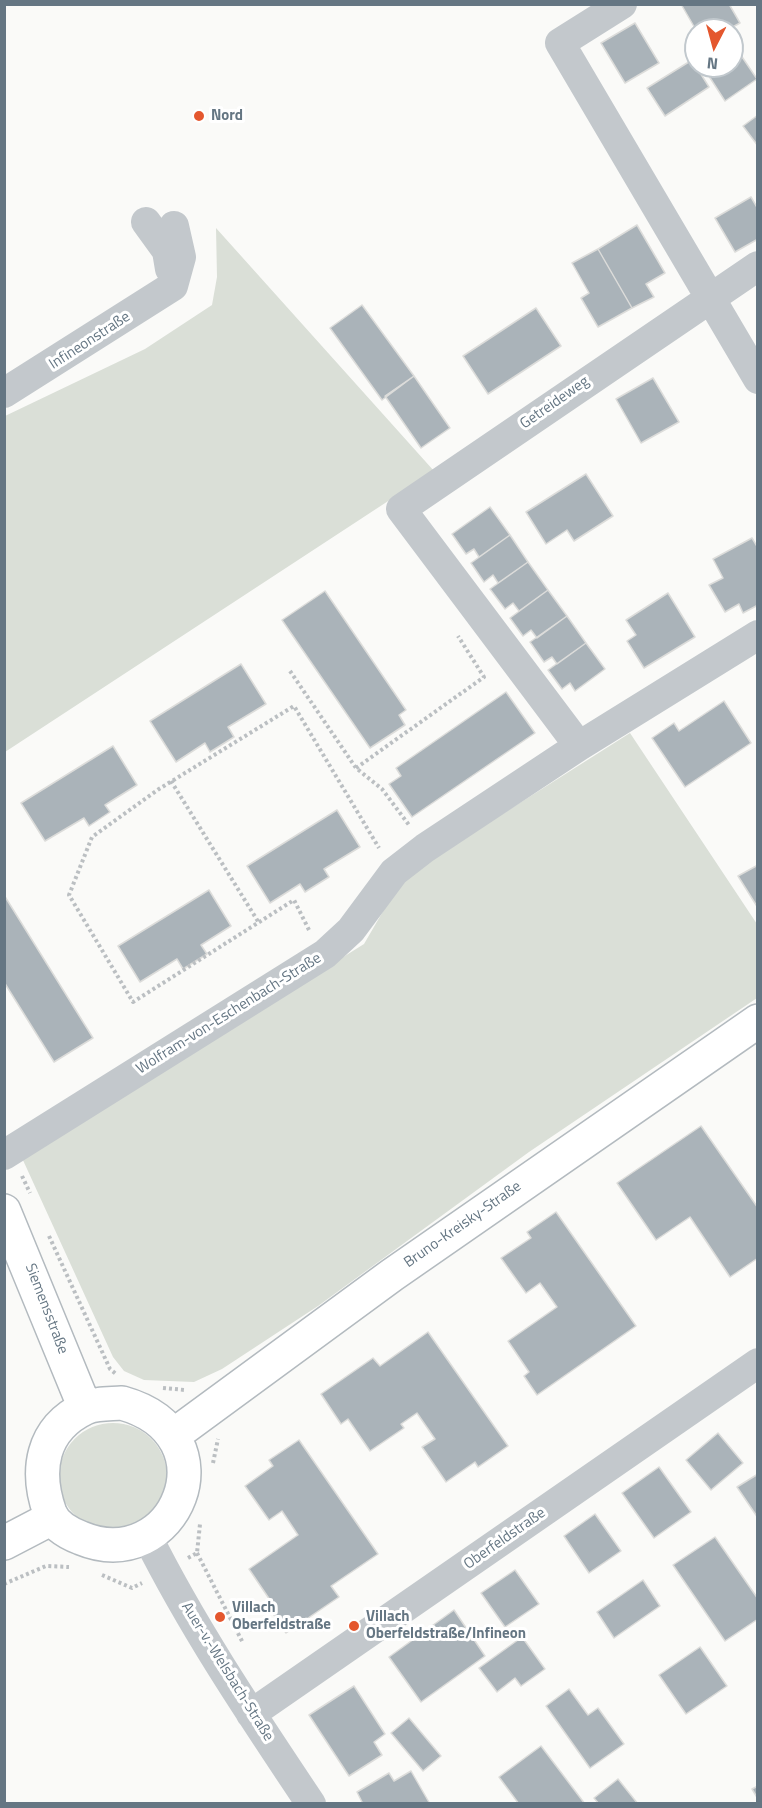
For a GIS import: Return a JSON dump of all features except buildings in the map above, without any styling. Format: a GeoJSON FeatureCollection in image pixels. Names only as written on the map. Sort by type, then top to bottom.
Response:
{"type":"FeatureCollection","features":[{"type":"Feature","properties":{"kind":"street"},"geometry":{"type":"LineString","coordinates":[[622,4],[560,43],[708,297],[758,378]]}},
{"type":"Feature","properties":{"kind":"street","name":"Infineonstraße"},"geometry":{"type":"LineString","coordinates":[[4,393],[173,286],[181,258],[160,224]]}},
{"type":"Feature","properties":{"kind":"street","name":"Getreideweg"},"geometry":{"type":"LineString","coordinates":[[579,746],[401,509],[708,297],[758,266]]}},
{"type":"Feature","properties":{"kind":"street","name":"Wolfram-von-Eschenbach-Straße"},"geometry":{"type":"LineString","coordinates":[[8,1153],[325,954],[351,930],[394,872],[425,848],[579,746],[758,635]]}},
{"type":"Feature","properties":{"kind":"street","name":"Bruno-Kreisky-Straße"},"geometry":{"type":"LineString","coordinates":[[174,1435],[507,1193],[758,1021]]}},
{"type":"Feature","properties":{"kind":"street","name":"Siemensstraße"},"geometry":{"type":"LineString","coordinates":[[19,1207],[84,1408]]}},
{"type":"Feature","properties":{"kind":"street","name":"Oberfeldstraße"},"geometry":{"type":"LineString","coordinates":[[251,1714],[758,1363]]}},
{"type":"Feature","properties":{"kind":"street"},"geometry":{"type":"LineString","coordinates":[[122,1403],[142,1409],[174,1435],[182,1454],[184,1475],[179,1499],[166,1521],[147,1536],[131,1543],[106,1545],[66,1532],[52,1518],[41,1475],[45,1451],[57,1429],[84,1408],[122,1403]]}},
{"type":"Feature","properties":{"kind":"street"},"geometry":{"type":"LineString","coordinates":[[4,1544],[52,1518]]}},
{"type":"Feature","properties":{"kind":"street","name":"Auer-v.-Welsbach-Straße"},"geometry":{"type":"LineString","coordinates":[[147,1536],[164,1570],[251,1714],[311,1803]]}},
{"type":"Feature","properties":{"kind":"path"},"geometry":{"type":"LineString","coordinates":[[356,768],[484,677],[453,628]]}},
{"type":"Feature","properties":{"kind":"path"},"geometry":{"type":"LineString","coordinates":[[290,671],[356,768],[382,789],[425,848]]}},
{"type":"Feature","properties":{"kind":"path"},"geometry":{"type":"LineString","coordinates":[[311,934],[294,900],[133,1002],[69,895],[92,837],[171,781],[294,706],[394,872]]}},
{"type":"Feature","properties":{"kind":"path"},"geometry":{"type":"LineString","coordinates":[[171,781],[259,923]]}},
{"type":"Feature","properties":{"kind":"path"},"geometry":{"type":"LineString","coordinates":[[8,1153],[19,1207]]}},
{"type":"Feature","properties":{"kind":"path"},"geometry":{"type":"LineString","coordinates":[[49,1234],[110,1370],[123,1379]]}},
{"type":"Feature","properties":{"kind":"path"},"geometry":{"type":"LineString","coordinates":[[153,1387],[185,1390],[190,1398]]}},
{"type":"Feature","properties":{"kind":"path"},"geometry":{"type":"LineString","coordinates":[[197,1553],[244,1645]]}},
{"type":"Feature","properties":{"kind":"path"},"geometry":{"type":"LineString","coordinates":[[4,1584],[46,1566],[80,1569]]}},
{"type":"Feature","properties":{"kind":"path"},"geometry":{"type":"LineString","coordinates":[[96,1573],[132,1588],[141,1583]]}},
{"type":"Feature","properties":{"kind":"shaded area"},"geometry":{"type":"Polygon","coordinates":[[[216,228],[434,471],[5,752],[5,416],[145,349],[212,305],[217,277],[216,228]]]}},
{"type":"Feature","properties":{"kind":"shaded area"},"geometry":{"type":"Polygon","coordinates":[[[630,733],[757,924],[757,998],[529,1152],[318,1306],[222,1369],[194,1382],[144,1380],[124,1371],[113,1357],[22,1158],[364,944],[403,877],[630,733]]]}},
{"type":"Feature","properties":{"kind":"shaded area"},"geometry":{"type":"Polygon","coordinates":[[[113,1423],[134,1427],[151,1439],[163,1456],[167,1477],[163,1498],[151,1515],[134,1527],[113,1531],[92,1527],[75,1515],[63,1498],[59,1477],[63,1456],[75,1439],[92,1427],[113,1423]]]}},
{"type":"Feature","properties":{"kind":"place","name":"Nord"},"geometry":{"type":"Point","coordinates":[199,116]}},
{"type":"Feature","properties":{"kind":"place","name":"Villach Oberfeldstraße"},"geometry":{"type":"Point","coordinates":[220,1617]}},
{"type":"Feature","properties":{"kind":"place","name":"Villach Oberfeldstraße/Infineon"},"geometry":{"type":"Point","coordinates":[354,1626]}}]}
